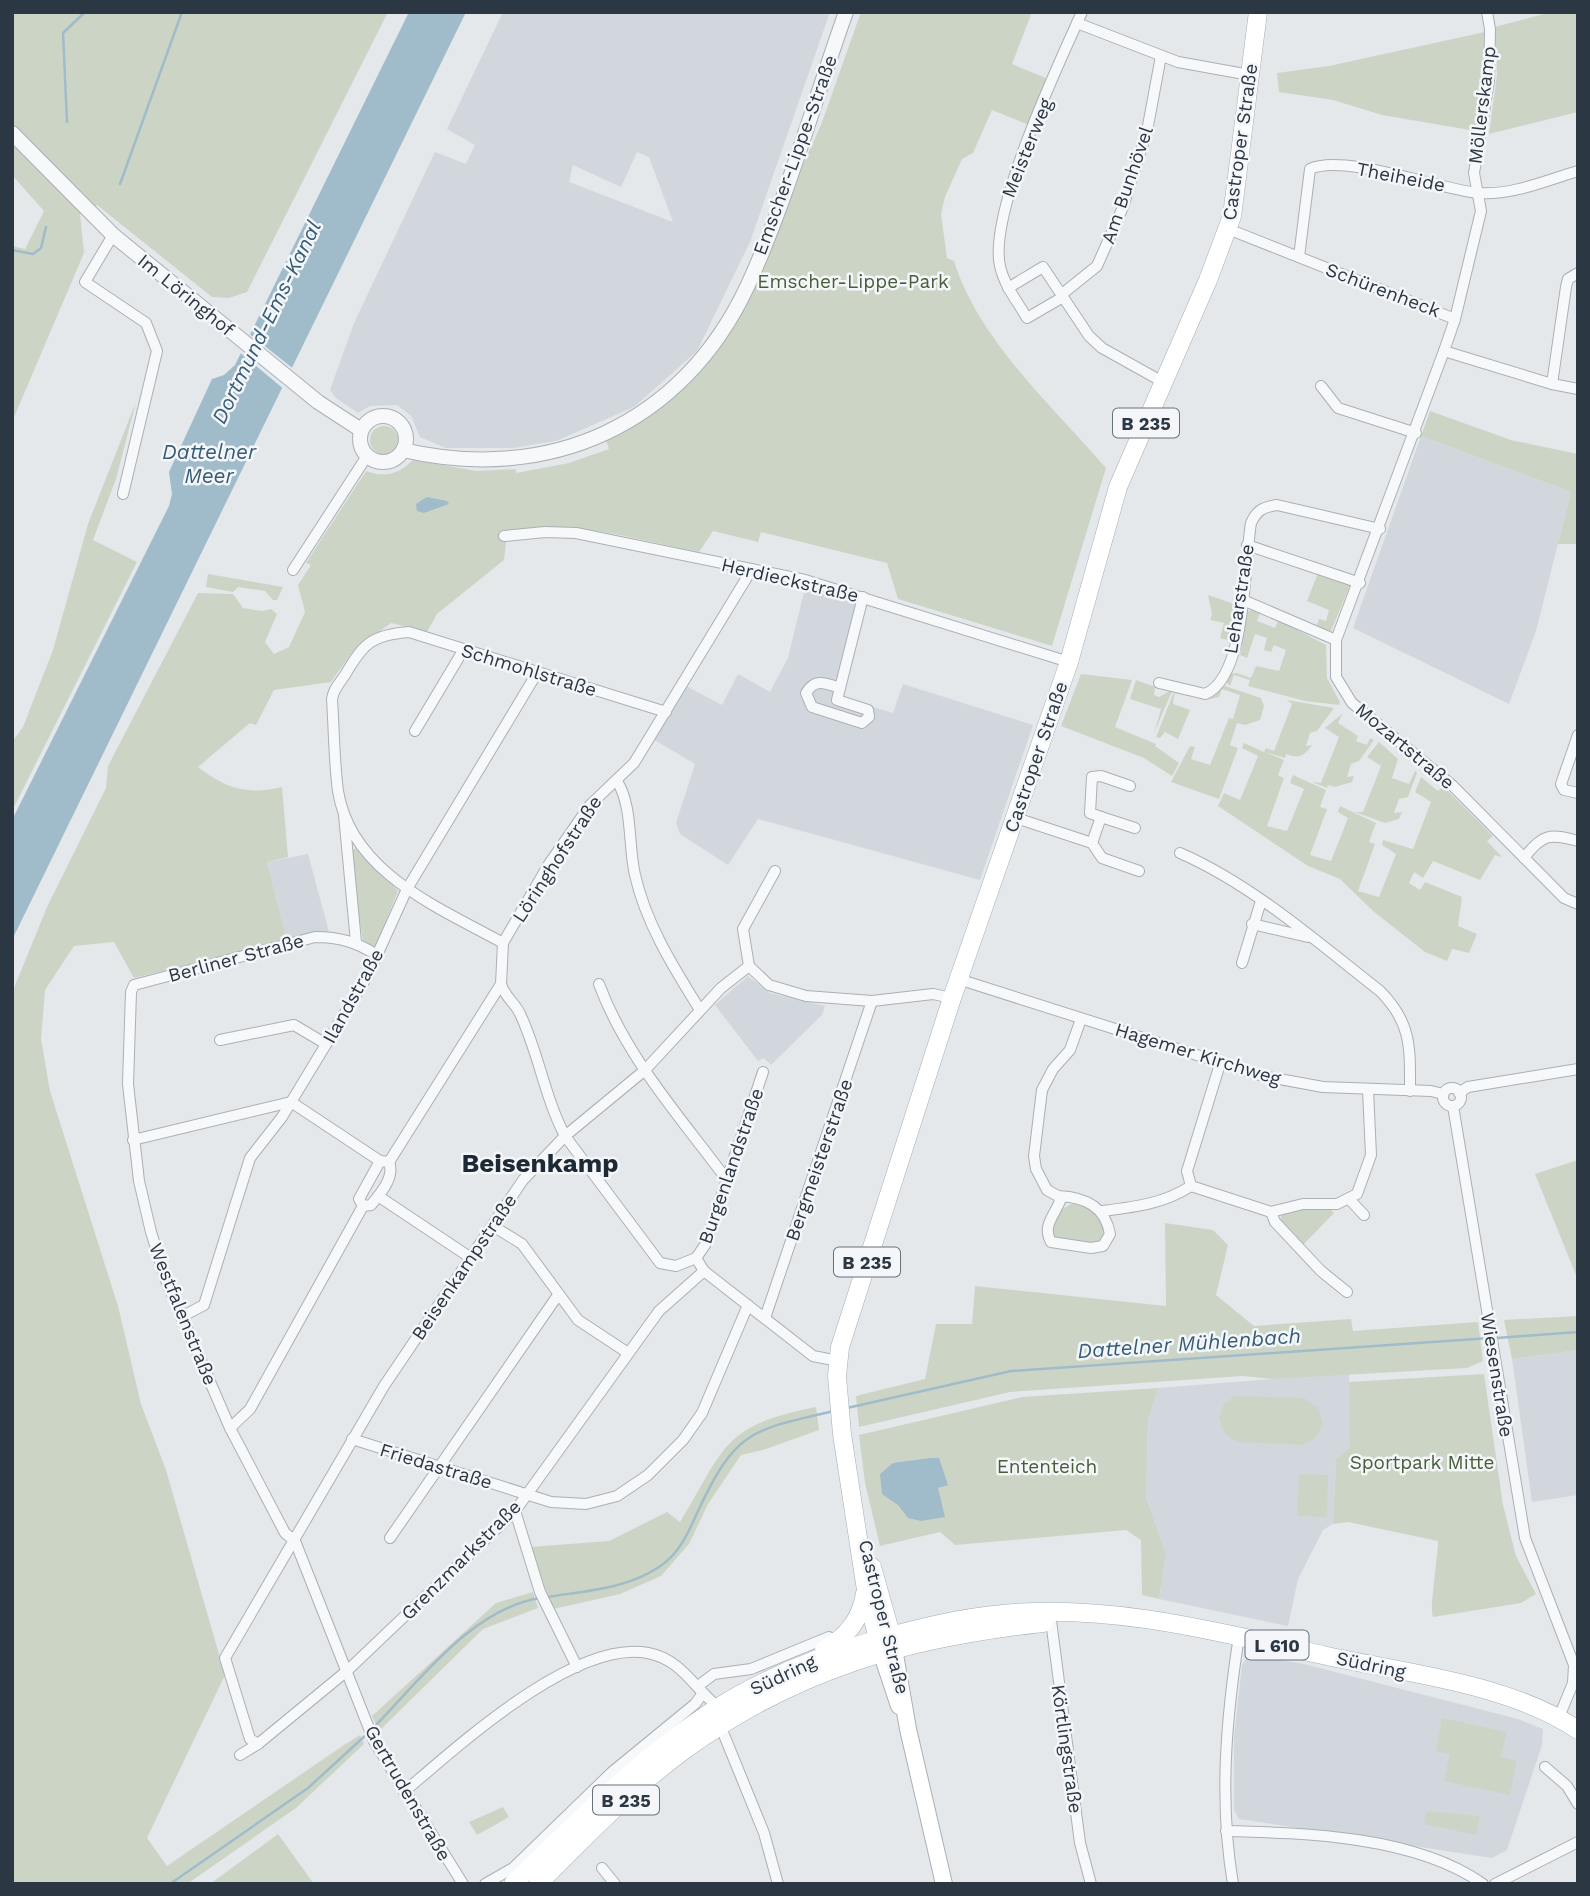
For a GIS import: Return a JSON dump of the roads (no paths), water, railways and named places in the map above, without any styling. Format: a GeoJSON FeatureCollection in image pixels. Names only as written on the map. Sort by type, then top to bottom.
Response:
{"type":"FeatureCollection","features":[{"type":"Feature","properties":{"kind":"main road","name":"Castroper Straße"},"geometry":{"type":"LineString","coordinates":[[886,1644],[866,1590],[840,1411],[840,1347],[951,998],[1069,662],[1118,487],[1228,229],[1258,12]]}},
{"type":"Feature","properties":{"kind":"main road","name":"Castroper Straße"},"geometry":{"type":"LineString","coordinates":[[855,1506],[944,1884]]}},
{"type":"Feature","properties":{"kind":"main road","name":"B 235"},"geometry":{"type":"LineString","coordinates":[[802,1664],[838,1642],[850,1629],[863,1608],[866,1590]]}},
{"type":"Feature","properties":{"kind":"main road","name":"Südring"},"geometry":{"type":"LineString","coordinates":[[513,1884],[592,1807],[670,1742],[719,1716],[802,1664],[886,1644],[978,1632],[1050,1618],[1116,1617],[1239,1636],[1495,1693],[1559,1717],[1578,1730]]}},
{"type":"Feature","properties":{"kind":"main road","name":"Südring"},"geometry":{"type":"LineString","coordinates":[[538,1884],[719,1716],[886,1644]]}},
{"type":"Feature","properties":{"kind":"street","name":"Emscher-Lippe-Straße"},"geometry":{"type":"LineString","coordinates":[[404,445],[443,459],[470,460],[536,456],[581,444],[629,422],[653,406],[698,363],[720,332],[750,279],[846,12]]}},
{"type":"Feature","properties":{"kind":"street","name":"Meisterweg"},"geometry":{"type":"LineString","coordinates":[[1062,296],[1027,318],[999,265],[998,245],[1004,206],[1082,12]]}},
{"type":"Feature","properties":{"kind":"street","name":"Möllerskamp"},"geometry":{"type":"LineString","coordinates":[[1455,319],[1481,211],[1480,193],[1475,185],[1474,173],[1489,81],[1490,29],[1487,12]]}},
{"type":"Feature","properties":{"kind":"street"},"geometry":{"type":"LineString","coordinates":[[1077,23],[1161,56],[1250,75]]}},
{"type":"Feature","properties":{"kind":"street","name":"Am Bunhövel"},"geometry":{"type":"LineString","coordinates":[[1062,296],[1097,266],[1123,208],[1147,131],[1161,56]]}},
{"type":"Feature","properties":{"kind":"street","name":"Im Löringhof"},"geometry":{"type":"LineString","coordinates":[[12,133],[113,235],[298,385],[361,430]]}},
{"type":"Feature","properties":{"kind":"street","name":"Theiheide"},"geometry":{"type":"LineString","coordinates":[[1299,257],[1310,169],[1319,165],[1363,169],[1480,193],[1516,189],[1578,171]]}},
{"type":"Feature","properties":{"kind":"street","name":"Schürenheck"},"geometry":{"type":"LineString","coordinates":[[1228,229],[1455,319],[1444,351]]}},
{"type":"Feature","properties":{"kind":"street"},"geometry":{"type":"LineString","coordinates":[[113,235],[85,282],[146,323],[157,351],[123,494]]}},
{"type":"Feature","properties":{"kind":"street"},"geometry":{"type":"LineString","coordinates":[[1009,288],[1043,267],[1089,336],[1102,348],[1163,382]]}},
{"type":"Feature","properties":{"kind":"street"},"geometry":{"type":"LineString","coordinates":[[1552,384],[1566,287],[1568,279],[1578,273]]}},
{"type":"Feature","properties":{"kind":"street"},"geometry":{"type":"LineString","coordinates":[[1444,351],[1552,384],[1578,389]]}},
{"type":"Feature","properties":{"kind":"street","name":"Mozartstraße"},"geometry":{"type":"LineString","coordinates":[[1444,351],[1360,583],[1336,640],[1336,677],[1347,697],[1452,785],[1564,898],[1578,904]]}},
{"type":"Feature","properties":{"kind":"street"},"geometry":{"type":"LineString","coordinates":[[1321,386],[1338,408],[1416,433]]}},
{"type":"Feature","properties":{"kind":"street"},"geometry":{"type":"LineString","coordinates":[[388,417],[401,426],[404,445],[398,457],[382,462],[367,456],[360,444],[361,430],[372,419],[388,417]]}},
{"type":"Feature","properties":{"kind":"street"},"geometry":{"type":"LineString","coordinates":[[293,570],[367,456]]}},
{"type":"Feature","properties":{"kind":"street","name":"Leharstraße"},"geometry":{"type":"LineString","coordinates":[[1159,683],[1205,694],[1217,688],[1233,654],[1243,600],[1247,545],[1255,514],[1265,506],[1277,505],[1380,529]]}},
{"type":"Feature","properties":{"kind":"street","name":"Herdieckstraße"},"geometry":{"type":"LineString","coordinates":[[504,536],[545,532],[576,533],[805,580],[1069,662]]}},
{"type":"Feature","properties":{"kind":"street"},"geometry":{"type":"LineString","coordinates":[[1247,545],[1360,583]]}},
{"type":"Feature","properties":{"kind":"street","name":"Löringhofstraße"},"geometry":{"type":"LineString","coordinates":[[363,1206],[359,1199],[362,1189],[384,1162],[501,984],[503,943],[550,864],[590,806],[605,788],[617,781],[634,763],[751,569]]}},
{"type":"Feature","properties":{"kind":"street"},"geometry":{"type":"LineString","coordinates":[[840,688],[819,682],[811,685],[806,693],[807,701],[812,707],[862,723],[869,718],[868,710],[837,700],[863,597]]}},
{"type":"Feature","properties":{"kind":"street"},"geometry":{"type":"LineString","coordinates":[[1243,600],[1336,640]]}},
{"type":"Feature","properties":{"kind":"street","name":"Schmohlstraße"},"geometry":{"type":"LineString","coordinates":[[344,813],[338,792],[332,699],[334,689],[344,677],[353,656],[364,646],[392,633],[409,632],[666,712]]}},
{"type":"Feature","properties":{"kind":"street"},"geometry":{"type":"LineString","coordinates":[[415,731],[464,649]]}},
{"type":"Feature","properties":{"kind":"street","name":"Ilandstraße"},"geometry":{"type":"LineString","coordinates":[[181,1317],[204,1305],[250,1158],[291,1102],[326,1044],[377,955],[407,890],[537,673]]}},
{"type":"Feature","properties":{"kind":"street"},"geometry":{"type":"LineString","coordinates":[[1575,792],[1564,790],[1561,784],[1577,741]]}},
{"type":"Feature","properties":{"kind":"street"},"geometry":{"type":"LineString","coordinates":[[1130,786],[1101,776],[1091,777],[1090,813],[1135,828]]}},
{"type":"Feature","properties":{"kind":"street"},"geometry":{"type":"LineString","coordinates":[[617,781],[626,800],[627,830],[639,888],[656,932],[701,1010]]}},
{"type":"Feature","properties":{"kind":"street"},"geometry":{"type":"LineString","coordinates":[[344,813],[360,842],[407,890],[503,943]]}},
{"type":"Feature","properties":{"kind":"street"},"geometry":{"type":"LineString","coordinates":[[344,813],[344,839],[356,942]]}},
{"type":"Feature","properties":{"kind":"street"},"geometry":{"type":"LineString","coordinates":[[1092,843],[1101,817]]}},
{"type":"Feature","properties":{"kind":"street"},"geometry":{"type":"LineString","coordinates":[[1016,818],[1092,843],[1102,858],[1139,871]]}},
{"type":"Feature","properties":{"kind":"street"},"geometry":{"type":"LineString","coordinates":[[1524,858],[1537,840],[1557,835],[1578,841]]}},
{"type":"Feature","properties":{"kind":"street"},"geometry":{"type":"LineString","coordinates":[[1180,853],[1209,866],[1261,901],[1395,1005],[1405,1023],[1410,1049],[1410,1091]]}},
{"type":"Feature","properties":{"kind":"street"},"geometry":{"type":"LineString","coordinates":[[775,871],[743,929],[749,966],[769,985],[806,996],[872,1001],[933,994],[951,998]]}},
{"type":"Feature","properties":{"kind":"street"},"geometry":{"type":"LineString","coordinates":[[1242,963],[1261,901]]}},
{"type":"Feature","properties":{"kind":"street"},"geometry":{"type":"LineString","coordinates":[[1252,924],[1311,938]]}},
{"type":"Feature","properties":{"kind":"street","name":"Berliner Straße"},"geometry":{"type":"LineString","coordinates":[[134,985],[315,937],[338,937],[356,942],[377,955]]}},
{"type":"Feature","properties":{"kind":"street","name":"Beisenkampstraße"},"geometry":{"type":"LineString","coordinates":[[258,1744],[250,1739],[225,1658],[384,1386],[523,1180],[565,1136],[645,1070],[721,988],[749,966]]}},
{"type":"Feature","properties":{"kind":"street","name":"Hagemer Kirchweg"},"geometry":{"type":"LineString","coordinates":[[958,979],[1220,1064],[1315,1086],[1443,1094],[1452,1088],[1459,1093],[1468,1087],[1517,1082],[1578,1069]]}},
{"type":"Feature","properties":{"kind":"street"},"geometry":{"type":"LineString","coordinates":[[501,984],[504,995],[521,1015],[565,1136],[660,1263],[676,1266],[696,1258],[704,1271],[813,1356],[838,1361]]}},
{"type":"Feature","properties":{"kind":"street"},"geometry":{"type":"LineString","coordinates":[[599,984],[606,1004],[645,1070],[727,1180]]}},
{"type":"Feature","properties":{"kind":"street","name":"Westfalenstraße"},"geometry":{"type":"LineString","coordinates":[[134,985],[131,992],[128,1037],[133,1140],[151,1232],[181,1317],[230,1428],[285,1533],[295,1541]]}},
{"type":"Feature","properties":{"kind":"street","name":"Bergmeisterstraße"},"geometry":{"type":"LineString","coordinates":[[765,1318],[872,1001]]}},
{"type":"Feature","properties":{"kind":"street"},"geometry":{"type":"LineString","coordinates":[[1058,1196],[1060,1201],[1046,1234],[1051,1242],[1091,1248],[1103,1246],[1110,1234],[1102,1211],[1084,1199],[1058,1196],[1047,1189],[1036,1169],[1034,1156],[1042,1090],[1053,1069],[1070,1050],[1081,1018]]}},
{"type":"Feature","properties":{"kind":"street"},"geometry":{"type":"LineString","coordinates":[[220,1040],[294,1025],[326,1044]]}},
{"type":"Feature","properties":{"kind":"street"},"geometry":{"type":"LineString","coordinates":[[1192,1186],[1186,1171],[1220,1064]]}},
{"type":"Feature","properties":{"kind":"street","name":"Burgenlandstraße"},"geometry":{"type":"LineString","coordinates":[[696,1258],[705,1245],[763,1072]]}},
{"type":"Feature","properties":{"kind":"street"},"geometry":{"type":"LineString","coordinates":[[1102,1211],[1149,1205],[1172,1198],[1192,1186],[1272,1212],[1303,1204],[1337,1204],[1350,1200],[1362,1187],[1371,1155],[1368,1090]]}},
{"type":"Feature","properties":{"kind":"street"},"geometry":{"type":"LineString","coordinates":[[1443,1094],[1445,1103],[1453,1106],[1460,1101],[1459,1093]]}},
{"type":"Feature","properties":{"kind":"street"},"geometry":{"type":"LineString","coordinates":[[133,1140],[291,1102],[384,1162]]}},
{"type":"Feature","properties":{"kind":"street","name":"Wiesenstraße"},"geometry":{"type":"LineString","coordinates":[[1453,1106],[1525,1538],[1574,1665],[1573,1683],[1559,1717]]}},
{"type":"Feature","properties":{"kind":"street","name":"Löringhofstraße"},"geometry":{"type":"LineString","coordinates":[[363,1206],[371,1205],[392,1170],[384,1162]]}},
{"type":"Feature","properties":{"kind":"street"},"geometry":{"type":"LineString","coordinates":[[378,1196],[471,1258]]}},
{"type":"Feature","properties":{"kind":"street"},"geometry":{"type":"LineString","coordinates":[[1350,1200],[1364,1215]]}},
{"type":"Feature","properties":{"kind":"street","name":"Löringhofstraße"},"geometry":{"type":"LineString","coordinates":[[230,1428],[250,1409],[363,1206]]}},
{"type":"Feature","properties":{"kind":"street"},"geometry":{"type":"LineString","coordinates":[[1272,1212],[1275,1222],[1347,1292]]}},
{"type":"Feature","properties":{"kind":"street"},"geometry":{"type":"LineString","coordinates":[[493,1226],[522,1244],[578,1320],[628,1353]]}},
{"type":"Feature","properties":{"kind":"street","name":"Grenzmarkstraße"},"geometry":{"type":"LineString","coordinates":[[240,1755],[258,1744],[348,1670],[515,1511],[659,1311],[704,1271]]}},
{"type":"Feature","properties":{"kind":"street"},"geometry":{"type":"LineString","coordinates":[[390,1538],[558,1295]]}},
{"type":"Feature","properties":{"kind":"street","name":"Friedastraße"},"geometry":{"type":"LineString","coordinates":[[352,1439],[439,1469],[528,1493],[551,1502],[586,1504],[617,1496],[648,1475],[683,1440],[702,1413],[748,1305]]}},
{"type":"Feature","properties":{"kind":"street"},"geometry":{"type":"LineString","coordinates":[[515,1511],[540,1591],[577,1667]]}},
{"type":"Feature","properties":{"kind":"street"},"geometry":{"type":"LineString","coordinates":[[295,1541],[348,1670]]}},
{"type":"Feature","properties":{"kind":"street","name":"Körtlingstraße"},"geometry":{"type":"LineString","coordinates":[[1050,1618],[1080,1843],[1091,1884]]}},
{"type":"Feature","properties":{"kind":"street"},"geometry":{"type":"LineString","coordinates":[[1233,1884],[1226,1831],[1227,1724],[1239,1636]]}},
{"type":"Feature","properties":{"kind":"street","name":"Südring"},"geometry":{"type":"LineString","coordinates":[[485,1884],[513,1868],[612,1772],[695,1704],[701,1690],[714,1674],[751,1669],[830,1637]]}},
{"type":"Feature","properties":{"kind":"street"},"geometry":{"type":"LineString","coordinates":[[404,1792],[499,1713],[577,1667],[618,1652],[648,1653],[673,1664],[701,1690],[719,1716],[764,1833],[778,1884]]}},
{"type":"Feature","properties":{"kind":"street","name":"Gertrudenstraße"},"geometry":{"type":"LineString","coordinates":[[348,1670],[374,1741],[459,1881]]}},
{"type":"Feature","properties":{"kind":"street"},"geometry":{"type":"LineString","coordinates":[[1545,1767],[1567,1786],[1578,1804]]}},
{"type":"Feature","properties":{"kind":"street"},"geometry":{"type":"LineString","coordinates":[[1226,1831],[1287,1832],[1357,1841],[1433,1858],[1483,1884]]}},
{"type":"Feature","properties":{"kind":"street"},"geometry":{"type":"LineString","coordinates":[[1495,1884],[1578,1842]]}},
{"type":"Feature","properties":{"kind":"street"},"geometry":{"type":"LineString","coordinates":[[602,1868],[615,1884]]}},
{"type":"Feature","properties":{"kind":"water","name":"Dattelner Meer"},"geometry":{"type":"Polygon","coordinates":[[[409,12],[466,12],[12,940],[12,820],[169,506],[172,494],[169,472],[212,379],[224,375],[235,365],[409,12]]]}},
{"type":"Feature","properties":{"kind":"water"},"geometry":{"type":"Polygon","coordinates":[[[427,497],[447,501],[449,504],[424,513],[417,511],[416,504],[427,497]]]}},
{"type":"Feature","properties":{"kind":"water"},"geometry":{"type":"Polygon","coordinates":[[[939,1458],[948,1485],[938,1488],[945,1517],[921,1521],[908,1518],[898,1505],[882,1494],[880,1474],[893,1463],[939,1458]]]}},
{"type":"Feature","properties":{"kind":"waterway"},"geometry":{"type":"LineString","coordinates":[[67,122],[63,33],[85,12]]}},
{"type":"Feature","properties":{"kind":"waterway"},"geometry":{"type":"LineString","coordinates":[[120,184],[182,12]]}},
{"type":"Feature","properties":{"kind":"waterway"},"geometry":{"type":"LineString","coordinates":[[12,250],[33,254],[41,248],[46,227]]}},
{"type":"Feature","properties":{"kind":"waterway","name":"Dattelner Mühlenbach"},"geometry":{"type":"LineString","coordinates":[[1497,1338],[1578,1332]]}},
{"type":"Feature","properties":{"kind":"waterway","name":"Dattelner Mühlenbach"},"geometry":{"type":"LineString","coordinates":[[847,1408],[1011,1371],[1490,1338]]}},
{"type":"Feature","properties":{"kind":"waterway"},"geometry":{"type":"LineString","coordinates":[[547,1597],[619,1585],[659,1567],[683,1542],[711,1484],[736,1449],[749,1438],[783,1423],[834,1411]]}},
{"type":"Feature","properties":{"kind":"waterway"},"geometry":{"type":"LineString","coordinates":[[372,1729],[428,1670],[469,1632],[491,1616],[540,1598]]}},
{"type":"Feature","properties":{"kind":"waterway"},"geometry":{"type":"LineString","coordinates":[[170,1884],[308,1788],[367,1734]]}},
{"type":"Feature","properties":{"kind":"district","name":"Beisenkamp"},"geometry":{"type":"Point","coordinates":[540,1163]}},
{"type":"Feature","properties":{"kind":"park label","name":"Emscher-Lippe-Park"},"geometry":{"type":"Point","coordinates":[853,281]}},
{"type":"Feature","properties":{"kind":"park label","name":"Sportpark Mitte"},"geometry":{"type":"Point","coordinates":[1422,1462]}},
{"type":"Feature","properties":{"kind":"park label","name":"Ententeich"},"geometry":{"type":"Point","coordinates":[1047,1466]}},
{"type":"Feature","properties":{"kind":"water label","name":"Dortmund-Ems-Kanal"},"geometry":{"type":"Point","coordinates":[266,322]}}]}
